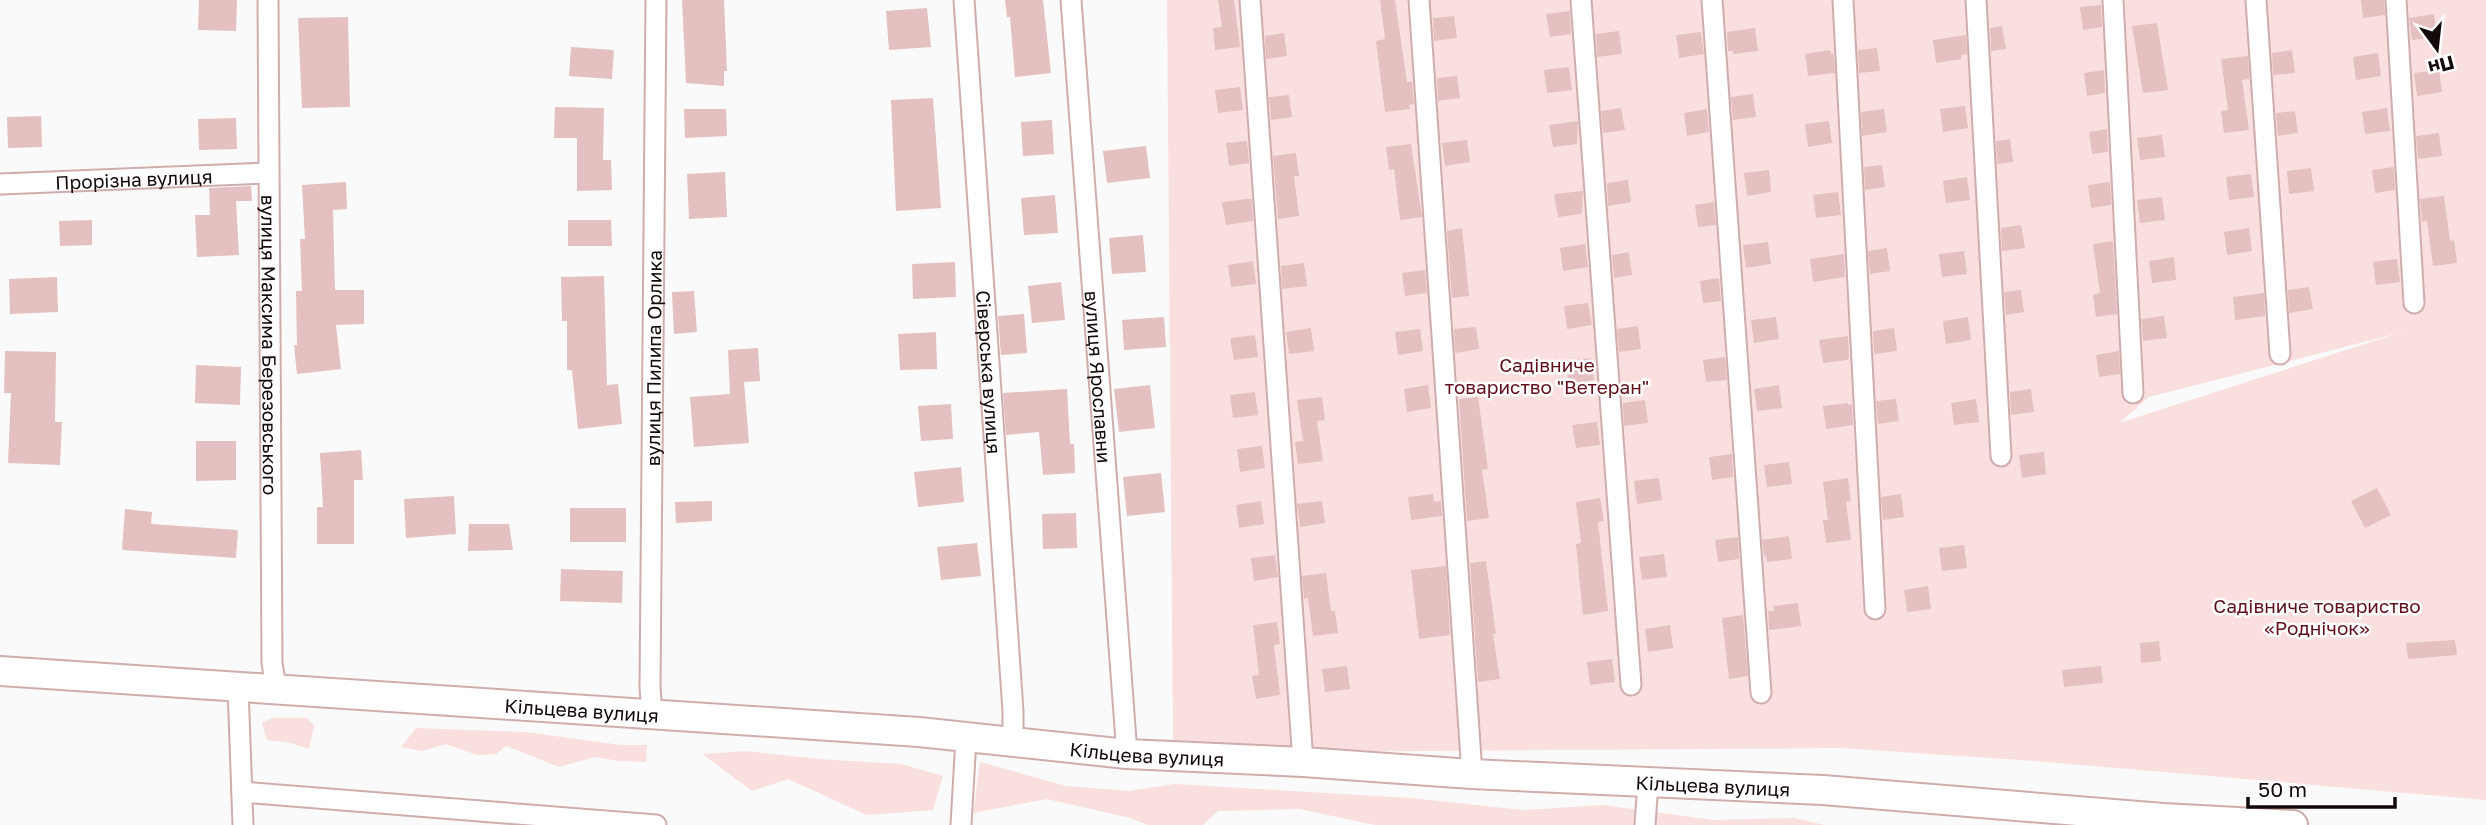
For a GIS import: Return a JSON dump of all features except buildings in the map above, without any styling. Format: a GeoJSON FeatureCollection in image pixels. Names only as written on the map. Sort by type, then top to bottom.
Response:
{"type":"FeatureCollection","features":[{"type":"Feature","properties":{"kind":"main road","name":"Кільцева вулиця"},"geometry":{"type":"LineString","coordinates":[[0,671],[919,732],[1126,754],[1303,762],[1472,774],[1823,790],[2164,818],[2293,825]]}},
{"type":"Feature","properties":{"kind":"street","name":"вулиця Максима Березовського"},"geometry":{"type":"LineString","coordinates":[[268,0],[272,663],[276,688]]}},
{"type":"Feature","properties":{"kind":"street","name":"вулиця Пилипа Орлика"},"geometry":{"type":"LineString","coordinates":[[652,715],[650,687],[656,0]]}},
{"type":"Feature","properties":{"kind":"street","name":"Сіверська вулиця"},"geometry":{"type":"LineString","coordinates":[[964,0],[1013,711],[1013,743]]}},
{"type":"Feature","properties":{"kind":"street","name":"вулиця Ярославни"},"geometry":{"type":"LineString","coordinates":[[1071,0],[1126,754]]}},
{"type":"Feature","properties":{"kind":"street"},"geometry":{"type":"LineString","coordinates":[[1250,0],[1303,762]]}},
{"type":"Feature","properties":{"kind":"street"},"geometry":{"type":"LineString","coordinates":[[1419,0],[1472,774]]}},
{"type":"Feature","properties":{"kind":"street"},"geometry":{"type":"LineString","coordinates":[[1581,0],[1631,685]]}},
{"type":"Feature","properties":{"kind":"street"},"geometry":{"type":"LineString","coordinates":[[1712,0],[1761,693]]}},
{"type":"Feature","properties":{"kind":"street"},"geometry":{"type":"LineString","coordinates":[[1843,0],[1875,608]]}},
{"type":"Feature","properties":{"kind":"street"},"geometry":{"type":"LineString","coordinates":[[1976,0],[2001,456]]}},
{"type":"Feature","properties":{"kind":"street"},"geometry":{"type":"LineString","coordinates":[[2113,0],[2133,393]]}},
{"type":"Feature","properties":{"kind":"street"},"geometry":{"type":"LineString","coordinates":[[2256,0],[2280,354]]}},
{"type":"Feature","properties":{"kind":"street"},"geometry":{"type":"LineString","coordinates":[[2396,0],[2414,303]]}},
{"type":"Feature","properties":{"kind":"street","name":"Прорізна вулиця"},"geometry":{"type":"LineString","coordinates":[[1,184],[125,181],[268,173]]}},
{"type":"Feature","properties":{"kind":"street"},"geometry":{"type":"LineString","coordinates":[[238,687],[243,825]]}},
{"type":"Feature","properties":{"kind":"street"},"geometry":{"type":"LineString","coordinates":[[961,825],[966,738]]}},
{"type":"Feature","properties":{"kind":"street"},"geometry":{"type":"LineString","coordinates":[[1645,825],[1648,782]]}},
{"type":"Feature","properties":{"kind":"street"},"geometry":{"type":"LineString","coordinates":[[242,792],[656,825]]}},
{"type":"Feature","properties":{"kind":"green space","name":"Садівниче товариство \"Ветеран\""},"geometry":{"type":"Polygon","coordinates":[[[1167,0],[2486,0],[2486,800],[2047,762],[1841,748],[1173,753],[1167,0]],[[2398,333],[2149,397],[2119,423],[2398,333]]]}},
{"type":"Feature","properties":{"kind":"green space"},"geometry":{"type":"Polygon","coordinates":[[[272,718],[307,718],[314,726],[309,749],[267,740],[262,723],[272,718]]]}},
{"type":"Feature","properties":{"kind":"green space"},"geometry":{"type":"Polygon","coordinates":[[[416,728],[525,732],[621,745],[647,745],[646,762],[595,757],[559,767],[506,746],[496,754],[477,755],[446,744],[422,751],[401,747],[416,728]]]}},
{"type":"Feature","properties":{"kind":"green space"},"geometry":{"type":"Polygon","coordinates":[[[745,751],[901,764],[943,776],[933,810],[867,815],[788,779],[752,791],[702,754],[745,751]]]}},
{"type":"Feature","properties":{"kind":"green space"},"geometry":{"type":"Polygon","coordinates":[[[980,762],[1066,786],[1129,791],[1175,784],[1411,798],[1523,810],[1603,805],[1714,820],[1794,818],[1825,825],[1375,825],[1299,809],[1218,811],[1203,825],[1147,825],[1130,818],[1047,799],[973,813],[980,762]]]}},
{"type":"Feature","properties":{"kind":"park label","name":"Садівниче товариство «Роднічок»"},"geometry":{"type":"Point","coordinates":[2317,616]}}]}
